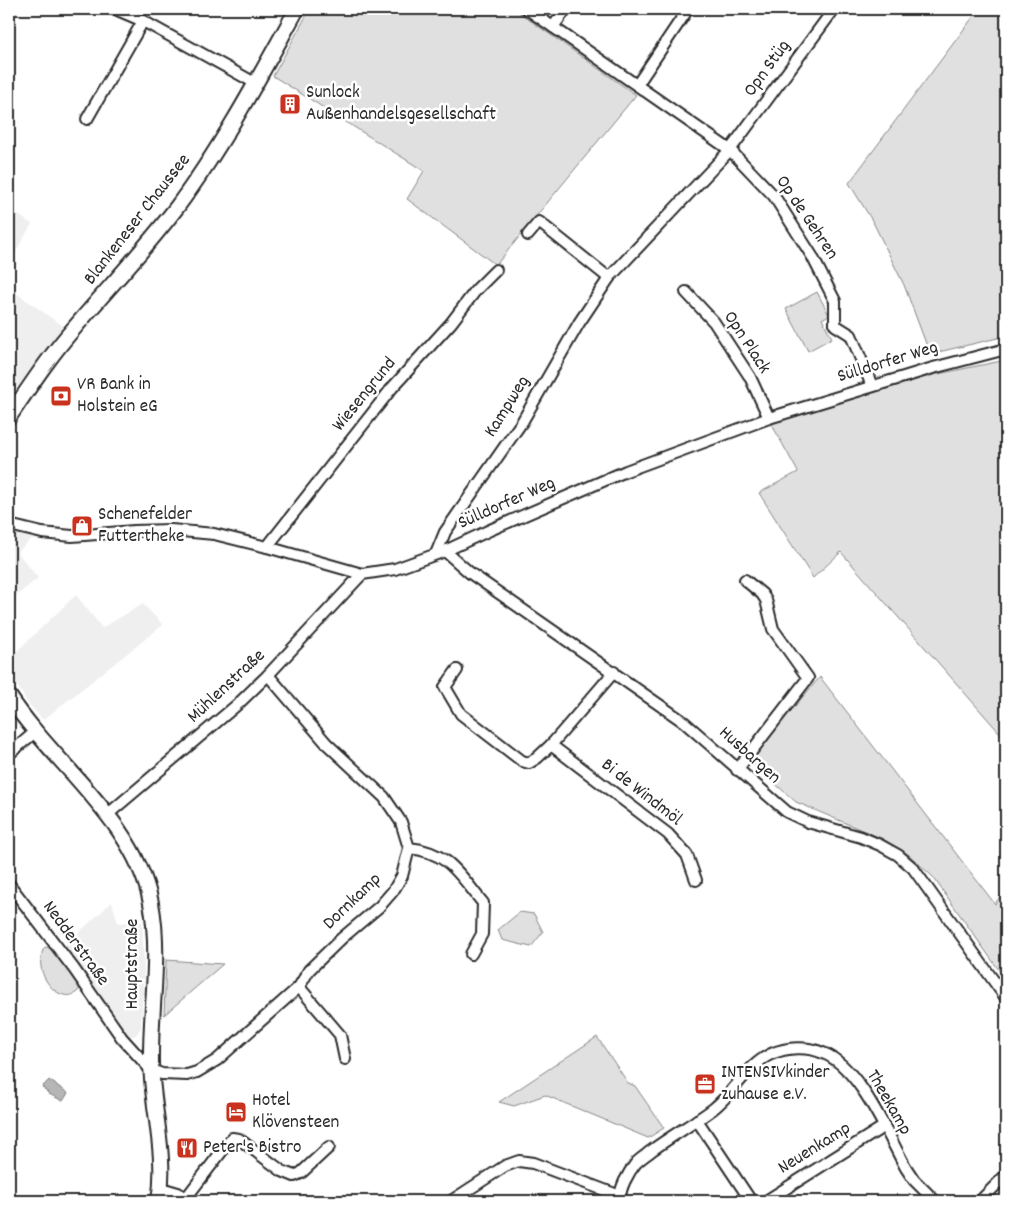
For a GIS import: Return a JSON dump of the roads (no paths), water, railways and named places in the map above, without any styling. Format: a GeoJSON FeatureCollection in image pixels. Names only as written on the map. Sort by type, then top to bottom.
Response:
{"type":"FeatureCollection","features":[{"type":"Feature","properties":{"kind":"main road","name":"Blankeneser Chaussee"},"geometry":{"type":"LineString","coordinates":[[9,417],[64,340],[143,249],[178,205],[210,157],[297,9]]}},
{"type":"Feature","properties":{"kind":"main road","name":"Hauptstraße"},"geometry":{"type":"LineString","coordinates":[[9,696],[35,732],[107,814],[142,873],[151,902],[154,927],[151,1070],[160,1148],[160,1195]]}},
{"type":"Feature","properties":{"kind":"street"},"geometry":{"type":"LineString","coordinates":[[115,9],[143,21],[254,83]]}},
{"type":"Feature","properties":{"kind":"street","name":"Op de Gehren"},"geometry":{"type":"LineString","coordinates":[[527,9],[730,150],[774,196],[812,256],[835,300],[835,325],[851,335],[872,386]]}},
{"type":"Feature","properties":{"kind":"street"},"geometry":{"type":"LineString","coordinates":[[553,28],[566,9]]}},
{"type":"Feature","properties":{"kind":"street"},"geometry":{"type":"LineString","coordinates":[[636,85],[688,9]]}},
{"type":"Feature","properties":{"kind":"street","name":"Opn Stüg"},"geometry":{"type":"LineString","coordinates":[[730,150],[834,9]]}},
{"type":"Feature","properties":{"kind":"street"},"geometry":{"type":"LineString","coordinates":[[87,119],[143,21]]}},
{"type":"Feature","properties":{"kind":"street","name":"Kampweg"},"geometry":{"type":"LineString","coordinates":[[441,553],[445,532],[522,422],[579,323],[609,278],[730,150]]}},
{"type":"Feature","properties":{"kind":"street"},"geometry":{"type":"LineString","coordinates":[[528,235],[539,222],[609,278]]}},
{"type":"Feature","properties":{"kind":"street","name":"Wiesengrund"},"geometry":{"type":"LineString","coordinates":[[267,547],[392,388],[451,322],[476,290],[496,270]]}},
{"type":"Feature","properties":{"kind":"street","name":"Opn Plack"},"geometry":{"type":"LineString","coordinates":[[686,292],[714,322],[740,361],[770,418]]}},
{"type":"Feature","properties":{"kind":"street","name":"Sülldorfer Weg"},"geometry":{"type":"LineString","coordinates":[[9,525],[42,533],[72,536],[171,530],[214,534],[362,574],[395,569],[441,553],[626,471],[770,418],[942,365],[1006,349]]}},
{"type":"Feature","properties":{"kind":"street","name":"Husbargen"},"geometry":{"type":"LineString","coordinates":[[441,553],[684,722],[787,812],[808,822],[861,837],[898,855],[913,868],[1006,998]]}},
{"type":"Feature","properties":{"kind":"street","name":"Mühlenstraße"},"geometry":{"type":"LineString","coordinates":[[107,814],[238,704],[268,675],[362,574]]}},
{"type":"Feature","properties":{"kind":"street"},"geometry":{"type":"LineString","coordinates":[[738,770],[808,678],[772,629],[766,600],[762,594],[745,580]]}},
{"type":"Feature","properties":{"kind":"street"},"geometry":{"type":"LineString","coordinates":[[457,670],[445,687],[461,714],[522,761],[529,763],[551,745],[614,672]]}},
{"type":"Feature","properties":{"kind":"street"},"geometry":{"type":"LineString","coordinates":[[268,675],[327,744],[384,797],[401,822],[409,848],[424,849],[435,853],[446,861],[482,903],[482,934],[471,954]]}},
{"type":"Feature","properties":{"kind":"street"},"geometry":{"type":"LineString","coordinates":[[9,754],[35,732]]}},
{"type":"Feature","properties":{"kind":"street","name":"Bi de Windmöl"},"geometry":{"type":"LineString","coordinates":[[551,745],[668,834],[687,855],[696,880]]}},
{"type":"Feature","properties":{"kind":"street","name":"Dornkamp"},"geometry":{"type":"LineString","coordinates":[[151,1070],[175,1076],[187,1075],[197,1072],[217,1060],[298,987],[309,970],[342,938],[380,906],[393,891],[402,876],[409,848]]}},
{"type":"Feature","properties":{"kind":"street","name":"Nedderstraße"},"geometry":{"type":"LineString","coordinates":[[9,884],[74,969],[122,1038],[151,1070]]}},
{"type":"Feature","properties":{"kind":"street"},"geometry":{"type":"LineString","coordinates":[[298,987],[340,1035],[345,1059]]}},
{"type":"Feature","properties":{"kind":"street","name":"Theekamp"},"geometry":{"type":"LineString","coordinates":[[620,1199],[627,1177],[637,1162],[667,1139],[714,1108],[756,1063],[780,1051],[808,1049],[823,1052],[846,1068],[862,1087],[906,1168],[914,1180],[935,1201]]}},
{"type":"Feature","properties":{"kind":"street"},"geometry":{"type":"LineString","coordinates":[[697,1120],[751,1201]]}},
{"type":"Feature","properties":{"kind":"street","name":"Neuenkamp"},"geometry":{"type":"LineString","coordinates":[[766,1201],[883,1127]]}},
{"type":"Feature","properties":{"kind":"street"},"geometry":{"type":"LineString","coordinates":[[160,1195],[188,1200],[232,1138],[239,1139],[282,1171],[294,1176],[301,1173],[329,1147]]}},
{"type":"Feature","properties":{"kind":"street"},"geometry":{"type":"LineString","coordinates":[[451,1201],[505,1166],[519,1161],[533,1163],[620,1199]]}},
{"type":"Feature","properties":{"kind":"street"},"geometry":{"type":"LineString","coordinates":[[980,1201],[1006,1175]]}},
{"type":"Feature","properties":{"kind":"place","name":"Sunlock Außenhandelsgesellschaft"},"geometry":{"type":"Point","coordinates":[290,104]}},
{"type":"Feature","properties":{"kind":"place","name":"VR Bank in Holstein eG"},"geometry":{"type":"Point","coordinates":[61,396]}},
{"type":"Feature","properties":{"kind":"place","name":"Schenefelder Futtertheke"},"geometry":{"type":"Point","coordinates":[82,526]}},
{"type":"Feature","properties":{"kind":"place","name":"INTENSIVkinder zuhause e.V."},"geometry":{"type":"Point","coordinates":[705,1084]}},
{"type":"Feature","properties":{"kind":"place","name":"Hotel Klövensteen"},"geometry":{"type":"Point","coordinates":[236,1112]}},
{"type":"Feature","properties":{"kind":"place","name":"Peter's Bistro"},"geometry":{"type":"Point","coordinates":[187,1148]}}]}
